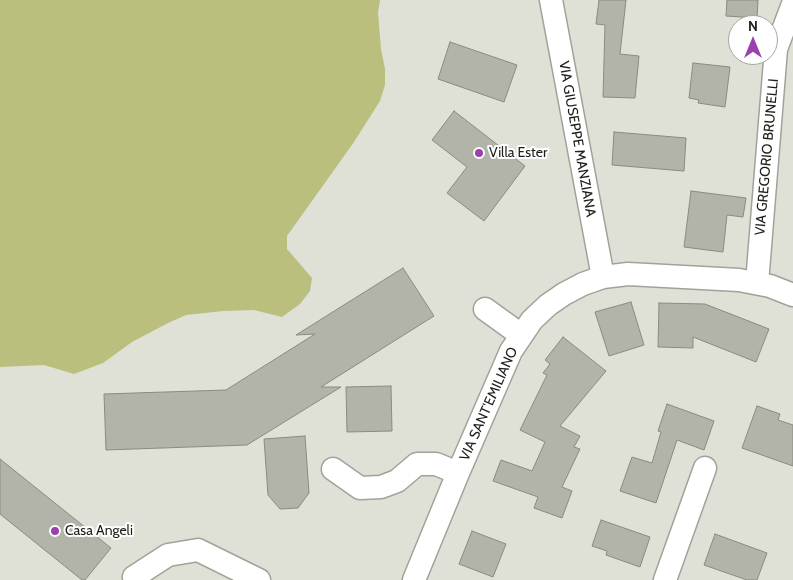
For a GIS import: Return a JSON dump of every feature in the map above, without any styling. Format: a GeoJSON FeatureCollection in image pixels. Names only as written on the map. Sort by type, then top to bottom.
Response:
{"type":"FeatureCollection","features":[{"type":"Feature","properties":{"kind":"street","name":"VIA GIUSEPPE MANZIANA"},"geometry":{"type":"LineString","coordinates":[[551,0],[602,277]]}},
{"type":"Feature","properties":{"kind":"street","name":"VIA GREGORIO BRUNELLI"},"geometry":{"type":"LineString","coordinates":[[757,283],[776,49],[793,4]]}},
{"type":"Feature","properties":{"kind":"street","name":"VIA SANT'EMILIANO"},"geometry":{"type":"LineString","coordinates":[[414,580],[511,350],[532,320],[548,305],[564,294],[602,277],[628,274],[739,280],[770,286],[793,295]]}},
{"type":"Feature","properties":{"kind":"street"},"geometry":{"type":"LineString","coordinates":[[485,309],[521,335]]}},
{"type":"Feature","properties":{"kind":"street"},"geometry":{"type":"LineString","coordinates":[[333,469],[360,488],[381,487],[397,481],[417,464],[436,464],[458,473]]}},
{"type":"Feature","properties":{"kind":"street"},"geometry":{"type":"LineString","coordinates":[[664,580],[705,468]]}},
{"type":"Feature","properties":{"kind":"street"},"geometry":{"type":"LineString","coordinates":[[134,577],[168,555],[198,550],[259,580]]}},
{"type":"Feature","properties":{"kind":"green space"},"geometry":{"type":"Polygon","coordinates":[[[0,0],[380,0],[378,13],[385,69],[385,85],[380,101],[354,142],[287,236],[287,249],[312,278],[310,291],[300,304],[282,317],[254,310],[186,315],[132,342],[103,363],[74,374],[44,365],[0,367],[0,0]]]}},
{"type":"Feature","properties":{"kind":"building"},"geometry":{"type":"Polygon","coordinates":[[[599,0],[626,0],[620,54],[639,56],[635,98],[603,97],[605,25],[596,24],[599,0]]]}},
{"type":"Feature","properties":{"kind":"building"},"geometry":{"type":"Polygon","coordinates":[[[727,0],[758,0],[757,15],[726,16],[727,0]]]}},
{"type":"Feature","properties":{"kind":"building"},"geometry":{"type":"Polygon","coordinates":[[[450,42],[517,65],[504,102],[438,79],[450,42]]]}},
{"type":"Feature","properties":{"kind":"building"},"geometry":{"type":"Polygon","coordinates":[[[693,63],[730,67],[725,107],[698,103],[699,100],[689,98],[693,63]]]}},
{"type":"Feature","properties":{"kind":"building","name":"Villa Ester"},"geometry":{"type":"Polygon","coordinates":[[[454,111],[525,166],[484,221],[447,193],[467,167],[432,140],[454,111]]]}},
{"type":"Feature","properties":{"kind":"building"},"geometry":{"type":"Polygon","coordinates":[[[614,132],[686,138],[684,171],[612,165],[614,132]]]}},
{"type":"Feature","properties":{"kind":"building"},"geometry":{"type":"Polygon","coordinates":[[[691,191],[746,198],[743,217],[727,215],[723,252],[684,247],[691,191]]]}},
{"type":"Feature","properties":{"kind":"building"},"geometry":{"type":"Polygon","coordinates":[[[403,268],[434,316],[321,387],[341,387],[247,445],[106,450],[104,394],[226,390],[315,334],[296,335],[403,268]]]}},
{"type":"Feature","properties":{"kind":"building"},"geometry":{"type":"Polygon","coordinates":[[[631,302],[644,345],[609,356],[595,312],[631,302]]]}},
{"type":"Feature","properties":{"kind":"building"},"geometry":{"type":"Polygon","coordinates":[[[659,303],[705,304],[769,329],[756,362],[693,337],[693,348],[658,347],[659,303]]]}},
{"type":"Feature","properties":{"kind":"building"},"geometry":{"type":"Polygon","coordinates":[[[563,337],[606,371],[560,426],[580,436],[574,447],[580,449],[562,487],[572,491],[562,518],[534,508],[538,497],[493,481],[501,460],[532,471],[545,442],[520,430],[547,375],[543,373],[550,364],[545,360],[563,337]]]}},
{"type":"Feature","properties":{"kind":"building"},"geometry":{"type":"Polygon","coordinates":[[[391,386],[392,431],[347,432],[346,387],[391,386]]]}},
{"type":"Feature","properties":{"kind":"building"},"geometry":{"type":"Polygon","coordinates":[[[667,404],[714,421],[704,450],[677,440],[656,503],[620,491],[632,457],[652,463],[661,432],[658,431],[667,404]]]}},
{"type":"Feature","properties":{"kind":"building"},"geometry":{"type":"Polygon","coordinates":[[[757,406],[780,414],[778,420],[793,425],[793,466],[742,448],[757,406]]]}},
{"type":"Feature","properties":{"kind":"building"},"geometry":{"type":"Polygon","coordinates":[[[305,436],[309,493],[298,508],[280,509],[268,495],[264,439],[305,436]]]}},
{"type":"Feature","properties":{"kind":"building","name":"Casa Angeli"},"geometry":{"type":"Polygon","coordinates":[[[0,459],[111,548],[85,580],[82,580],[0,514],[0,459]]]}},
{"type":"Feature","properties":{"kind":"building"},"geometry":{"type":"Polygon","coordinates":[[[601,520],[650,537],[640,567],[606,555],[607,551],[592,546],[601,520]]]}},
{"type":"Feature","properties":{"kind":"building"},"geometry":{"type":"Polygon","coordinates":[[[472,531],[506,544],[493,577],[459,564],[472,531]]]}},
{"type":"Feature","properties":{"kind":"building"},"geometry":{"type":"Polygon","coordinates":[[[715,534],[767,553],[757,580],[747,580],[704,565],[715,534]]]}},
{"type":"Feature","properties":{"kind":"place","name":"Villa Ester"},"geometry":{"type":"Point","coordinates":[479,153]}},
{"type":"Feature","properties":{"kind":"place","name":"Casa Angeli"},"geometry":{"type":"Point","coordinates":[55,531]}}]}
